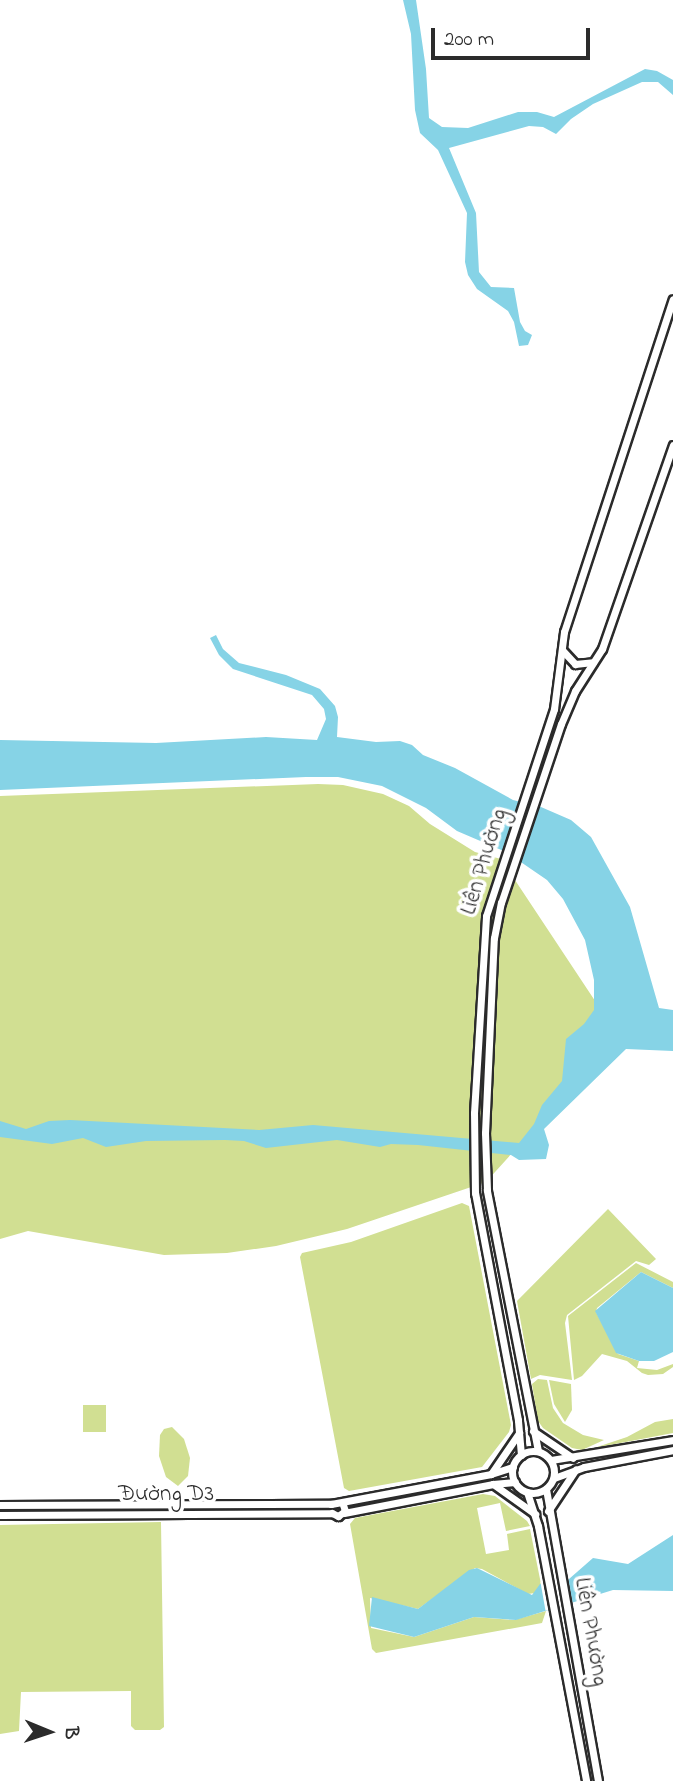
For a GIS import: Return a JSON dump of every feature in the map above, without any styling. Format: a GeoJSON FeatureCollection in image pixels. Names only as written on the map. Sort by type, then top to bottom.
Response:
{"type":"FeatureCollection","features":[{"type":"Feature","properties":{"kind":"street","name":"Liên Phường"},"geometry":{"type":"LineString","coordinates":[[521,1455],[520,1433],[475,1193],[473,1134],[483,939],[490,900],[557,697],[561,647],[673,299]]}},
{"type":"Feature","properties":{"kind":"street","name":"Liên Phường"},"geometry":{"type":"LineString","coordinates":[[538,1451],[487,1190],[485,1133],[494,938],[501,903],[570,701],[597,659],[673,445]]}},
{"type":"Feature","properties":{"kind":"street"},"geometry":{"type":"LineString","coordinates":[[561,647],[566,657],[575,664],[587,664],[597,659]]}},
{"type":"Feature","properties":{"kind":"street"},"geometry":{"type":"LineString","coordinates":[[485,1244],[497,1242]]}},
{"type":"Feature","properties":{"kind":"street"},"geometry":{"type":"LineString","coordinates":[[533,1431],[574,1458]]}},
{"type":"Feature","properties":{"kind":"street"},"geometry":{"type":"LineString","coordinates":[[491,1474],[520,1433]]}},
{"type":"Feature","properties":{"kind":"street"},"geometry":{"type":"LineString","coordinates":[[515,1482],[398,1502],[338,1516],[331,1513],[331,1504],[337,1500],[342,1502],[491,1474],[513,1467],[521,1455],[538,1451],[551,1460],[673,1440]]}},
{"type":"Feature","properties":{"kind":"street"},"geometry":{"type":"LineString","coordinates":[[513,1467],[515,1482],[527,1492],[546,1489],[554,1478],[576,1469],[673,1450]]}},
{"type":"Feature","properties":{"kind":"street"},"geometry":{"type":"LineString","coordinates":[[610,1451],[612,1462]]}},
{"type":"Feature","properties":{"kind":"street"},"geometry":{"type":"LineString","coordinates":[[551,1460],[554,1478]]}},
{"type":"Feature","properties":{"kind":"street"},"geometry":{"type":"LineString","coordinates":[[548,1511],[576,1469]]}},
{"type":"Feature","properties":{"kind":"street"},"geometry":{"type":"LineString","coordinates":[[493,1484],[535,1514]]}},
{"type":"Feature","properties":{"kind":"street","name":"Liên Phường"},"geometry":{"type":"LineString","coordinates":[[546,1489],[598,1781]]}},
{"type":"Feature","properties":{"kind":"street"},"geometry":{"type":"LineString","coordinates":[[396,1492],[398,1502]]}},
{"type":"Feature","properties":{"kind":"street","name":"Liên Phường"},"geometry":{"type":"LineString","coordinates":[[527,1492],[535,1514],[586,1781]]}},
{"type":"Feature","properties":{"kind":"street"},"geometry":{"type":"LineString","coordinates":[[342,1502],[344,1513]]}},
{"type":"Feature","properties":{"kind":"street"},"geometry":{"type":"LineString","coordinates":[[170,1504],[170,1514]]}},
{"type":"Feature","properties":{"kind":"street"},"geometry":{"type":"LineString","coordinates":[[291,1504],[293,1513]]}},
{"type":"Feature","properties":{"kind":"street","name":"Đường D3"},"geometry":{"type":"LineString","coordinates":[[0,1505],[331,1504]]}},
{"type":"Feature","properties":{"kind":"street","name":"Đường D3"},"geometry":{"type":"LineString","coordinates":[[0,1515],[331,1513]]}},
{"type":"Feature","properties":{"kind":"green space"},"geometry":{"type":"Polygon","coordinates":[[[343,785],[383,794],[409,806],[430,824],[475,852],[501,859],[615,1031],[615,1039],[486,1182],[347,1229],[276,1246],[227,1253],[164,1255],[28,1231],[0,1239],[0,796],[343,785]]]}},
{"type":"Feature","properties":{"kind":"green space"},"geometry":{"type":"Polygon","coordinates":[[[462,1203],[469,1206],[511,1425],[509,1432],[482,1467],[349,1491],[344,1488],[300,1257],[302,1253],[351,1242],[462,1203]]]}},
{"type":"Feature","properties":{"kind":"green space"},"geometry":{"type":"Polygon","coordinates":[[[608,1209],[656,1259],[649,1265],[636,1261],[567,1315],[565,1323],[572,1380],[540,1375],[531,1379],[517,1301],[608,1209]]]}},
{"type":"Feature","properties":{"kind":"green space"},"geometry":{"type":"Polygon","coordinates":[[[636,1263],[673,1282],[673,1288],[641,1272],[597,1308],[596,1312],[618,1354],[639,1361],[637,1368],[657,1370],[673,1364],[673,1367],[663,1374],[648,1375],[642,1373],[627,1361],[602,1354],[582,1376],[574,1380],[568,1316],[636,1263]]]}},
{"type":"Feature","properties":{"kind":"green space"},"geometry":{"type":"Polygon","coordinates":[[[538,1379],[547,1380],[553,1408],[563,1423],[583,1435],[604,1440],[582,1450],[572,1448],[543,1428],[538,1421],[532,1384],[538,1379]]]}},
{"type":"Feature","properties":{"kind":"green space"},"geometry":{"type":"Polygon","coordinates":[[[549,1380],[571,1384],[572,1410],[565,1422],[554,1404],[549,1380]]]}},
{"type":"Feature","properties":{"kind":"green space"},"geometry":{"type":"Polygon","coordinates":[[[83,1405],[106,1405],[106,1432],[83,1432],[83,1405]]]}},
{"type":"Feature","properties":{"kind":"green space"},"geometry":{"type":"Polygon","coordinates":[[[673,1419],[673,1433],[594,1448],[627,1437],[655,1422],[673,1419]]]}},
{"type":"Feature","properties":{"kind":"green space"},"geometry":{"type":"Polygon","coordinates":[[[172,1427],[184,1439],[190,1458],[188,1476],[178,1486],[166,1477],[159,1456],[160,1435],[164,1429],[172,1427]]]}},
{"type":"Feature","properties":{"kind":"green space"},"geometry":{"type":"Polygon","coordinates":[[[483,1494],[495,1496],[530,1526],[506,1531],[500,1503],[477,1508],[486,1554],[509,1550],[507,1534],[530,1529],[541,1584],[535,1593],[528,1594],[482,1569],[475,1568],[418,1609],[370,1598],[371,1628],[414,1637],[474,1617],[514,1620],[546,1611],[542,1623],[376,1653],[372,1649],[350,1524],[355,1518],[483,1494]]]}},
{"type":"Feature","properties":{"kind":"green space"},"geometry":{"type":"Polygon","coordinates":[[[161,1522],[164,1727],[160,1730],[135,1730],[131,1726],[131,1691],[21,1692],[19,1731],[0,1734],[0,1525],[161,1522]]]}},
{"type":"Feature","properties":{"kind":"water"},"geometry":{"type":"Polygon","coordinates":[[[403,0],[416,0],[426,69],[429,118],[442,127],[468,128],[518,112],[537,112],[554,117],[645,69],[657,71],[673,80],[673,95],[658,82],[642,82],[593,104],[571,119],[556,134],[543,127],[529,126],[449,148],[476,213],[479,272],[491,287],[514,288],[520,322],[525,331],[532,335],[528,345],[519,346],[514,322],[508,311],[477,289],[468,275],[465,262],[467,213],[438,150],[420,133],[415,110],[411,34],[403,0]]]}},
{"type":"Feature","properties":{"kind":"water"},"geometry":{"type":"Polygon","coordinates":[[[216,635],[223,649],[239,663],[286,675],[320,689],[335,706],[338,717],[337,737],[376,742],[400,741],[412,745],[423,755],[455,768],[513,800],[541,807],[571,820],[591,837],[630,907],[659,1008],[673,1010],[673,1051],[626,1049],[544,1129],[549,1145],[546,1159],[519,1160],[511,1155],[418,1145],[391,1144],[380,1147],[337,1140],[266,1148],[244,1141],[225,1140],[146,1141],[106,1147],[83,1138],[52,1144],[0,1137],[0,1121],[26,1129],[49,1121],[70,1120],[259,1130],[313,1125],[519,1143],[534,1124],[542,1105],[562,1081],[566,1039],[584,1024],[594,1010],[594,980],[585,940],[563,899],[547,880],[506,852],[457,831],[426,808],[382,786],[338,777],[306,777],[0,790],[0,740],[156,743],[266,737],[317,740],[326,719],[324,709],[312,695],[233,669],[219,655],[210,638],[216,635]]]}},
{"type":"Feature","properties":{"kind":"water"},"geometry":{"type":"Polygon","coordinates":[[[641,1272],[673,1288],[673,1352],[654,1361],[639,1361],[616,1353],[595,1311],[641,1272]]]}},
{"type":"Feature","properties":{"kind":"water"},"geometry":{"type":"Polygon","coordinates":[[[673,1535],[673,1591],[613,1590],[516,1620],[474,1617],[414,1637],[369,1626],[372,1597],[418,1609],[469,1570],[477,1568],[532,1595],[540,1584],[569,1579],[593,1558],[628,1564],[673,1535]]]}},
{"type":"Feature","properties":{"kind":"pier"},"geometry":{"type":"Polygon","coordinates":[[[568,1577],[573,1606],[545,1610],[540,1582],[568,1577]]]}}]}
